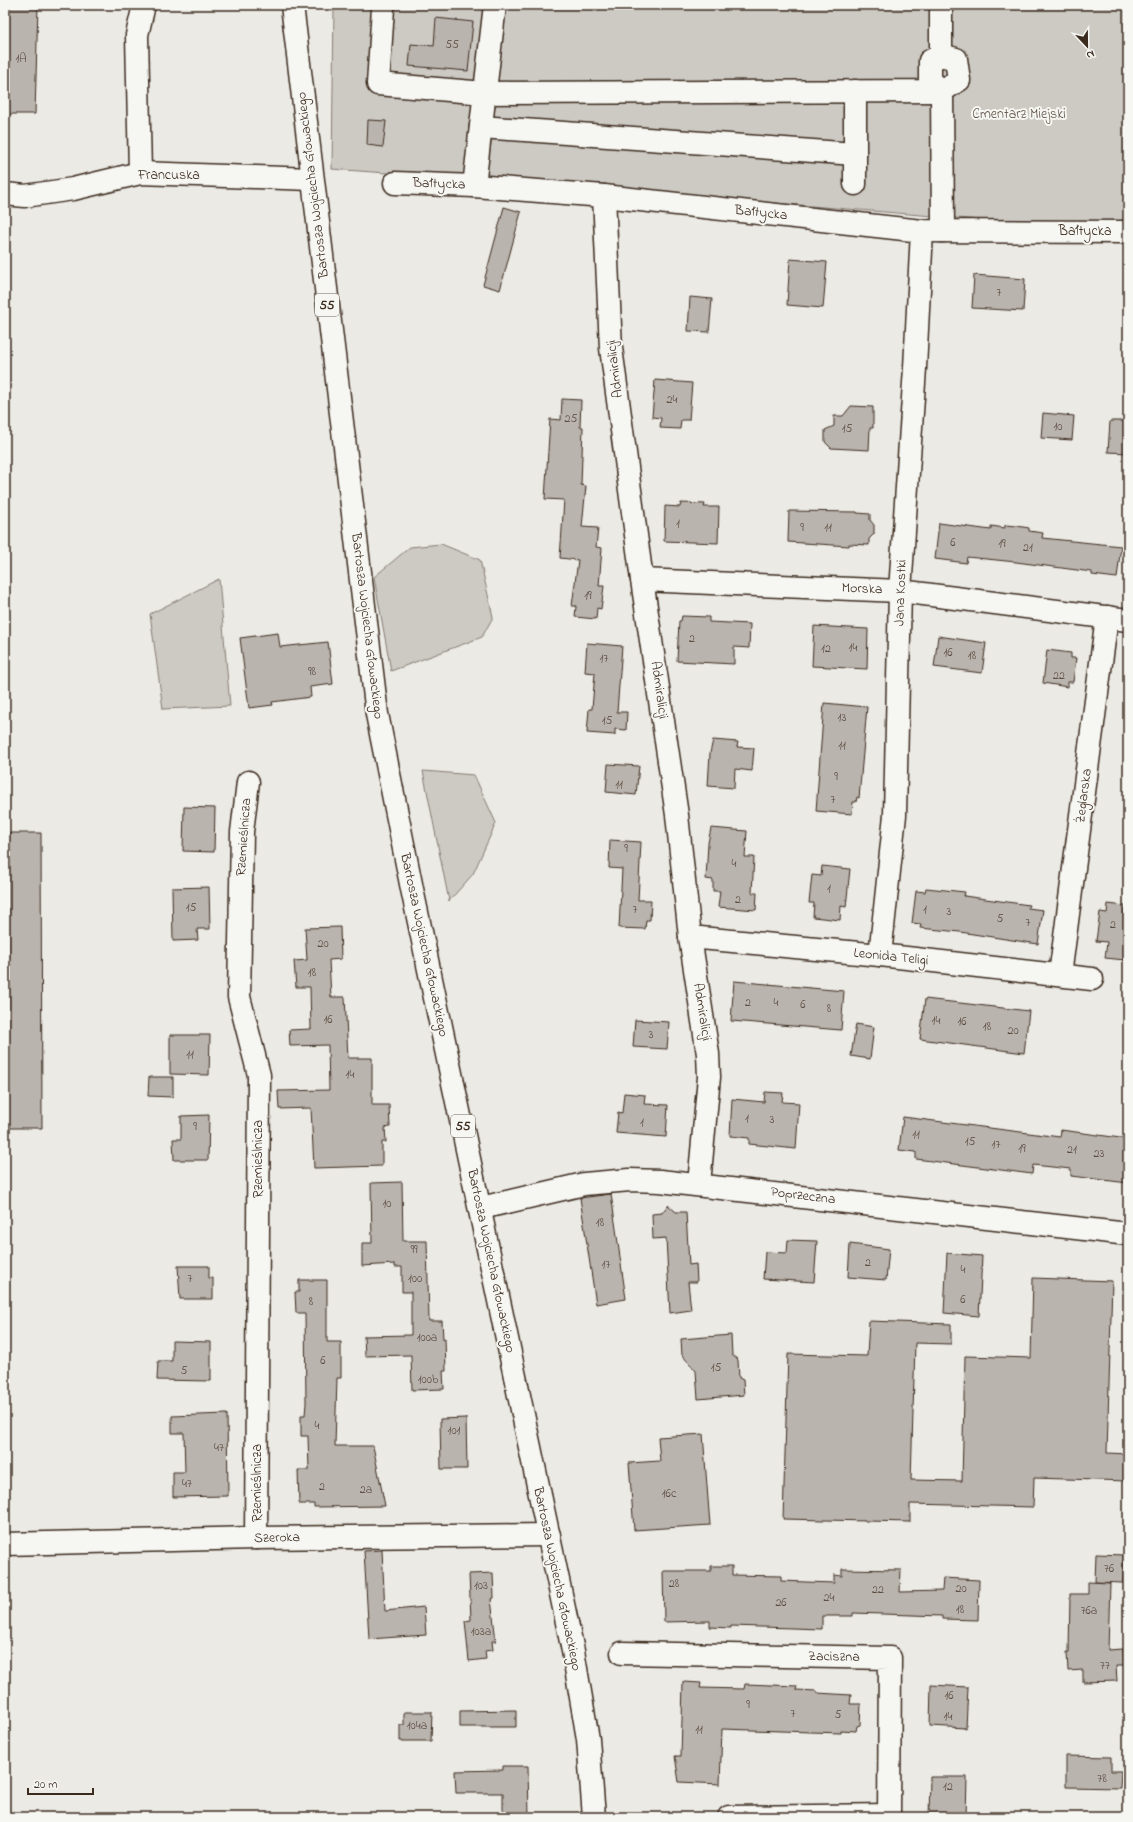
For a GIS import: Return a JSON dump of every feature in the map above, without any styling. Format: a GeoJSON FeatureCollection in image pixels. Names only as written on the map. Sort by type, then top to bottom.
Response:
{"type":"FeatureCollection","features":[{"type":"Feature","properties":{"kind":"street"},"geometry":{"type":"LineString","coordinates":[[140,173],[137,35],[144,5]]}},
{"type":"Feature","properties":{"kind":"street","name":"Bartosza Wojciecha Głowackiego"},"geometry":{"type":"LineString","coordinates":[[292,5],[298,65],[378,714],[413,896],[573,1651],[588,1739],[594,1817]]}},
{"type":"Feature","properties":{"kind":"street"},"geometry":{"type":"LineString","coordinates":[[474,186],[495,5]]}},
{"type":"Feature","properties":{"kind":"street"},"geometry":{"type":"LineString","coordinates":[[941,5],[941,55],[930,61],[930,80],[942,91]]}},
{"type":"Feature","properties":{"kind":"street"},"geometry":{"type":"LineString","coordinates":[[383,8],[378,84],[485,93],[942,91]]}},
{"type":"Feature","properties":{"kind":"street"},"geometry":{"type":"LineString","coordinates":[[855,91],[855,184]]}},
{"type":"Feature","properties":{"kind":"street","name":"Jana Kostki"},"geometry":{"type":"LineString","coordinates":[[880,955],[895,815],[900,591],[915,368],[932,231],[942,91]]}},
{"type":"Feature","properties":{"kind":"street"},"geometry":{"type":"LineString","coordinates":[[481,127],[855,154]]}},
{"type":"Feature","properties":{"kind":"street","name":"Francuska"},"geometry":{"type":"LineString","coordinates":[[5,194],[25,196],[73,189],[140,173],[312,179]]}},
{"type":"Feature","properties":{"kind":"street","name":"Bałtycka"},"geometry":{"type":"LineString","coordinates":[[395,183],[474,186],[604,196],[932,231],[1128,232]]}},
{"type":"Feature","properties":{"kind":"street","name":"Admiralicji"},"geometry":{"type":"LineString","coordinates":[[604,196],[612,348],[642,580],[677,815],[690,938],[708,1054],[709,1077],[699,1184]]}},
{"type":"Feature","properties":{"kind":"street","name":"Morska"},"geometry":{"type":"LineString","coordinates":[[642,580],[900,591],[1118,618]]}},
{"type":"Feature","properties":{"kind":"street","name":"Żeglarska"},"geometry":{"type":"LineString","coordinates":[[1060,975],[1118,618]]}},
{"type":"Feature","properties":{"kind":"street","name":"Rzemieślnicza"},"geometry":{"type":"LineString","coordinates":[[248,782],[242,832],[239,997],[259,1075],[256,1538]]}},
{"type":"Feature","properties":{"kind":"street","name":"Leonida Teligi"},"geometry":{"type":"LineString","coordinates":[[690,938],[880,955],[1092,979]]}},
{"type":"Feature","properties":{"kind":"street","name":"Poprzeczna"},"geometry":{"type":"LineString","coordinates":[[480,1208],[556,1190],[600,1182],[645,1180],[699,1184],[1128,1234]]}},
{"type":"Feature","properties":{"kind":"street","name":"Szeroka"},"geometry":{"type":"LineString","coordinates":[[5,1544],[256,1538],[549,1535]]}},
{"type":"Feature","properties":{"kind":"street","name":"Zaciszna"},"geometry":{"type":"LineString","coordinates":[[622,1653],[890,1658],[889,1816],[729,1817]]}},
{"type":"Feature","properties":{"kind":"green space","name":"Cmentarz Miejski"},"geometry":{"type":"Polygon","coordinates":[[[334,5],[1128,5],[1128,232],[604,189],[332,169],[334,5]]]}},
{"type":"Feature","properties":{"kind":"green space"},"geometry":{"type":"Polygon","coordinates":[[[441,544],[480,560],[493,617],[482,637],[391,671],[374,577],[410,547],[441,544]]]}},
{"type":"Feature","properties":{"kind":"green space"},"geometry":{"type":"Polygon","coordinates":[[[219,579],[230,706],[163,709],[150,614],[219,579]]]}},
{"type":"Feature","properties":{"kind":"green space"},"geometry":{"type":"Polygon","coordinates":[[[423,771],[474,775],[496,823],[473,874],[449,901],[423,771]]]}},
{"type":"Feature","properties":{"kind":"building"},"geometry":{"type":"Polygon","coordinates":[[[5,5],[38,5],[35,114],[5,114],[5,5]]]}},
{"type":"Feature","properties":{"kind":"building"},"geometry":{"type":"Polygon","coordinates":[[[436,18],[473,22],[468,71],[409,66],[411,44],[434,46],[436,18]]]}},
{"type":"Feature","properties":{"kind":"building"},"geometry":{"type":"Polygon","coordinates":[[[368,120],[386,121],[383,147],[367,145],[368,120]]]}},
{"type":"Feature","properties":{"kind":"building"},"geometry":{"type":"Polygon","coordinates":[[[504,207],[521,212],[500,290],[483,285],[504,207]]]}},
{"type":"Feature","properties":{"kind":"building"},"geometry":{"type":"Polygon","coordinates":[[[790,259],[827,262],[823,308],[787,305],[790,259]]]}},
{"type":"Feature","properties":{"kind":"building"},"geometry":{"type":"Polygon","coordinates":[[[974,275],[1025,279],[1023,311],[972,308],[974,275]]]}},
{"type":"Feature","properties":{"kind":"building"},"geometry":{"type":"Polygon","coordinates":[[[690,297],[712,299],[709,332],[688,331],[690,297]]]}},
{"type":"Feature","properties":{"kind":"building"},"geometry":{"type":"Polygon","coordinates":[[[655,380],[692,383],[689,420],[681,420],[680,429],[660,428],[661,418],[652,417],[655,380]]]}},
{"type":"Feature","properties":{"kind":"building"},"geometry":{"type":"Polygon","coordinates":[[[562,399],[581,400],[580,427],[583,427],[581,485],[586,486],[582,527],[598,528],[596,547],[602,548],[599,586],[604,586],[601,609],[597,608],[596,619],[575,617],[576,606],[572,606],[578,560],[560,558],[564,500],[545,499],[550,419],[561,420],[562,399]]]}},
{"type":"Feature","properties":{"kind":"building"},"geometry":{"type":"Polygon","coordinates":[[[851,406],[873,407],[873,428],[870,428],[869,450],[831,448],[825,442],[825,430],[834,426],[834,416],[843,416],[851,406]]]}},
{"type":"Feature","properties":{"kind":"building"},"geometry":{"type":"Polygon","coordinates":[[[1043,413],[1074,416],[1072,440],[1041,438],[1043,413]]]}},
{"type":"Feature","properties":{"kind":"building"},"geometry":{"type":"Polygon","coordinates":[[[1110,421],[1128,421],[1128,453],[1108,452],[1110,421]]]}},
{"type":"Feature","properties":{"kind":"building"},"geometry":{"type":"Polygon","coordinates":[[[681,503],[705,504],[704,507],[719,507],[718,543],[664,541],[665,506],[680,507],[681,503]]]}},
{"type":"Feature","properties":{"kind":"building"},"geometry":{"type":"Polygon","coordinates":[[[789,511],[857,512],[870,514],[870,520],[874,525],[874,534],[869,539],[869,545],[849,544],[849,546],[788,542],[789,511]]]}},
{"type":"Feature","properties":{"kind":"building"},"geometry":{"type":"Polygon","coordinates":[[[939,523],[991,530],[991,526],[1005,528],[1005,525],[1017,526],[1029,528],[1029,531],[1043,533],[1042,538],[1121,546],[1117,578],[1092,575],[1092,572],[1016,562],[967,557],[966,563],[935,559],[939,523]]]}},
{"type":"Feature","properties":{"kind":"building"},"geometry":{"type":"Polygon","coordinates":[[[682,616],[709,617],[709,622],[750,624],[749,648],[734,647],[734,664],[677,661],[679,621],[681,621],[682,616]]]}},
{"type":"Feature","properties":{"kind":"building"},"geometry":{"type":"Polygon","coordinates":[[[814,626],[868,629],[867,669],[812,666],[814,626]]]}},
{"type":"Feature","properties":{"kind":"building"},"geometry":{"type":"Polygon","coordinates":[[[278,633],[280,647],[328,642],[333,684],[310,687],[311,697],[272,702],[273,705],[249,708],[240,638],[278,633]]]}},
{"type":"Feature","properties":{"kind":"building"},"geometry":{"type":"Polygon","coordinates":[[[938,636],[986,643],[982,673],[934,667],[938,636]]]}},
{"type":"Feature","properties":{"kind":"building"},"geometry":{"type":"Polygon","coordinates":[[[587,643],[622,646],[617,712],[627,712],[626,730],[615,729],[615,735],[587,733],[589,709],[592,709],[595,673],[585,672],[587,643]]]}},
{"type":"Feature","properties":{"kind":"building"},"geometry":{"type":"Polygon","coordinates":[[[1047,650],[1071,653],[1071,658],[1076,658],[1073,682],[1068,682],[1068,687],[1043,683],[1047,650]]]}},
{"type":"Feature","properties":{"kind":"building"},"geometry":{"type":"Polygon","coordinates":[[[824,703],[867,707],[859,798],[857,797],[856,802],[853,802],[852,814],[816,811],[824,703]]]}},
{"type":"Feature","properties":{"kind":"building"},"geometry":{"type":"Polygon","coordinates":[[[713,740],[738,742],[737,747],[754,748],[752,771],[735,769],[734,788],[708,786],[710,753],[713,740]]]}},
{"type":"Feature","properties":{"kind":"building"},"geometry":{"type":"Polygon","coordinates":[[[608,764],[639,766],[636,795],[606,792],[608,764]]]}},
{"type":"Feature","properties":{"kind":"building"},"geometry":{"type":"Polygon","coordinates":[[[184,807],[215,808],[214,852],[183,851],[184,807]]]}},
{"type":"Feature","properties":{"kind":"building"},"geometry":{"type":"Polygon","coordinates":[[[711,828],[747,831],[745,857],[754,857],[752,893],[757,893],[756,910],[718,907],[720,891],[713,891],[713,880],[706,879],[708,843],[711,828]]]}},
{"type":"Feature","properties":{"kind":"building"},"geometry":{"type":"Polygon","coordinates":[[[5,833],[41,833],[42,1128],[5,1128],[5,833]]]}},
{"type":"Feature","properties":{"kind":"building"},"geometry":{"type":"Polygon","coordinates":[[[610,840],[641,842],[638,900],[651,900],[650,920],[646,920],[645,929],[619,928],[622,869],[609,868],[610,840]]]}},
{"type":"Feature","properties":{"kind":"building"},"geometry":{"type":"Polygon","coordinates":[[[822,866],[850,869],[846,907],[841,906],[840,920],[813,917],[814,903],[809,903],[812,875],[821,876],[822,866]]]}},
{"type":"Feature","properties":{"kind":"building"},"geometry":{"type":"Polygon","coordinates":[[[209,887],[210,929],[197,929],[198,940],[173,941],[172,888],[209,887]]]}},
{"type":"Feature","properties":{"kind":"building"},"geometry":{"type":"Polygon","coordinates":[[[926,888],[965,892],[964,896],[1029,905],[1028,908],[1043,910],[1038,944],[960,932],[920,928],[921,924],[912,923],[916,891],[925,892],[926,888]]]}},
{"type":"Feature","properties":{"kind":"building"},"geometry":{"type":"Polygon","coordinates":[[[1108,904],[1125,906],[1124,915],[1128,916],[1125,960],[1105,958],[1107,942],[1096,941],[1100,912],[1107,913],[1108,904]]]}},
{"type":"Feature","properties":{"kind":"building"},"geometry":{"type":"Polygon","coordinates":[[[340,927],[341,959],[329,960],[331,997],[345,997],[348,1058],[372,1058],[372,1105],[389,1105],[390,1127],[385,1128],[386,1142],[382,1142],[382,1166],[314,1168],[311,1108],[279,1109],[278,1091],[329,1090],[328,1045],[290,1046],[289,1030],[311,1029],[310,987],[296,987],[294,961],[307,960],[305,928],[340,927]]]}},
{"type":"Feature","properties":{"kind":"building"},"geometry":{"type":"Polygon","coordinates":[[[734,981],[844,991],[841,1030],[731,1021],[734,981]]]}},
{"type":"Feature","properties":{"kind":"building"},"geometry":{"type":"Polygon","coordinates":[[[925,999],[1029,1011],[1024,1053],[920,1039],[925,999]]]}},
{"type":"Feature","properties":{"kind":"building"},"geometry":{"type":"Polygon","coordinates":[[[635,1020],[669,1022],[667,1049],[633,1047],[635,1020]]]}},
{"type":"Feature","properties":{"kind":"building"},"geometry":{"type":"Polygon","coordinates":[[[856,1024],[874,1027],[870,1059],[851,1056],[856,1024]]]}},
{"type":"Feature","properties":{"kind":"building"},"geometry":{"type":"Polygon","coordinates":[[[170,1035],[210,1035],[209,1075],[170,1074],[170,1035]]]}},
{"type":"Feature","properties":{"kind":"building"},"geometry":{"type":"Polygon","coordinates":[[[149,1077],[173,1077],[173,1097],[148,1096],[149,1077]]]}},
{"type":"Feature","properties":{"kind":"building"},"geometry":{"type":"Polygon","coordinates":[[[765,1092],[783,1093],[782,1102],[799,1103],[796,1149],[749,1144],[749,1138],[730,1136],[732,1099],[764,1102],[765,1092]]]}},
{"type":"Feature","properties":{"kind":"building"},"geometry":{"type":"Polygon","coordinates":[[[624,1093],[645,1095],[644,1104],[668,1105],[666,1137],[616,1133],[618,1112],[622,1113],[624,1093]]]}},
{"type":"Feature","properties":{"kind":"building"},"geometry":{"type":"Polygon","coordinates":[[[209,1115],[208,1160],[174,1160],[173,1139],[181,1139],[181,1116],[209,1115]]]}},
{"type":"Feature","properties":{"kind":"building"},"geometry":{"type":"Polygon","coordinates":[[[903,1117],[1060,1137],[1061,1130],[1128,1139],[1128,1183],[1071,1176],[1071,1169],[1033,1165],[1032,1174],[916,1159],[916,1152],[899,1150],[903,1117]]]}},
{"type":"Feature","properties":{"kind":"building"},"geometry":{"type":"Polygon","coordinates":[[[402,1182],[403,1241],[427,1241],[429,1321],[442,1321],[443,1339],[445,1338],[446,1371],[443,1371],[444,1389],[412,1390],[411,1355],[365,1356],[364,1336],[411,1335],[411,1292],[402,1292],[402,1267],[395,1267],[395,1264],[362,1266],[362,1243],[372,1243],[371,1183],[402,1182]]]}},
{"type":"Feature","properties":{"kind":"building"},"geometry":{"type":"Polygon","coordinates":[[[611,1194],[626,1299],[596,1304],[580,1198],[611,1194]]]}},
{"type":"Feature","properties":{"kind":"building"},"geometry":{"type":"Polygon","coordinates":[[[668,1205],[676,1212],[686,1212],[689,1265],[696,1264],[697,1282],[688,1282],[691,1310],[670,1313],[666,1238],[653,1239],[652,1214],[662,1213],[668,1205]]]}},
{"type":"Feature","properties":{"kind":"building"},"geometry":{"type":"Polygon","coordinates":[[[788,1240],[817,1241],[814,1282],[763,1279],[765,1252],[787,1253],[788,1240]]]}},
{"type":"Feature","properties":{"kind":"building"},"geometry":{"type":"Polygon","coordinates":[[[850,1244],[889,1249],[886,1280],[848,1277],[850,1244]]]}},
{"type":"Feature","properties":{"kind":"building"},"geometry":{"type":"Polygon","coordinates":[[[947,1253],[982,1256],[979,1316],[944,1313],[947,1253]]]}},
{"type":"Feature","properties":{"kind":"building"},"geometry":{"type":"Polygon","coordinates":[[[178,1266],[209,1266],[209,1278],[213,1278],[213,1299],[180,1299],[178,1266]]]}},
{"type":"Feature","properties":{"kind":"building"},"geometry":{"type":"Polygon","coordinates":[[[1033,1278],[1112,1281],[1107,1453],[1128,1454],[1128,1481],[1034,1478],[1033,1507],[910,1504],[910,1522],[783,1519],[788,1354],[867,1356],[869,1321],[951,1324],[951,1344],[915,1343],[911,1480],[962,1481],[965,1356],[1031,1358],[1033,1278]]]}},
{"type":"Feature","properties":{"kind":"building"},"geometry":{"type":"Polygon","coordinates":[[[299,1280],[327,1280],[327,1342],[341,1342],[341,1378],[337,1378],[335,1446],[373,1446],[385,1506],[314,1507],[314,1504],[299,1504],[298,1470],[309,1470],[308,1436],[301,1436],[301,1415],[305,1415],[306,1403],[305,1313],[296,1313],[295,1292],[299,1292],[299,1280]]]}},
{"type":"Feature","properties":{"kind":"building"},"geometry":{"type":"Polygon","coordinates":[[[731,1335],[732,1355],[738,1360],[739,1378],[743,1380],[744,1395],[698,1399],[696,1371],[682,1355],[681,1339],[731,1335]]]}},
{"type":"Feature","properties":{"kind":"building"},"geometry":{"type":"Polygon","coordinates":[[[172,1341],[211,1342],[211,1381],[157,1380],[158,1361],[172,1361],[172,1341]]]}},
{"type":"Feature","properties":{"kind":"building"},"geometry":{"type":"Polygon","coordinates":[[[227,1414],[228,1496],[173,1497],[173,1472],[185,1472],[184,1433],[172,1433],[172,1416],[227,1414]]]}},
{"type":"Feature","properties":{"kind":"building"},"geometry":{"type":"Polygon","coordinates":[[[466,1418],[467,1469],[441,1469],[440,1419],[466,1418]]]}},
{"type":"Feature","properties":{"kind":"building"},"geometry":{"type":"Polygon","coordinates":[[[703,1434],[710,1525],[634,1530],[629,1463],[660,1461],[658,1437],[703,1434]]]}},
{"type":"Feature","properties":{"kind":"building"},"geometry":{"type":"Polygon","coordinates":[[[382,1550],[385,1611],[424,1607],[426,1635],[369,1639],[364,1551],[382,1550]]]}},
{"type":"Feature","properties":{"kind":"building"},"geometry":{"type":"Polygon","coordinates":[[[1096,1554],[1124,1555],[1123,1583],[1095,1582],[1096,1554]]]}},
{"type":"Feature","properties":{"kind":"building"},"geometry":{"type":"Polygon","coordinates":[[[711,1566],[732,1566],[732,1575],[781,1576],[781,1581],[834,1583],[834,1575],[842,1576],[842,1569],[901,1570],[900,1592],[942,1591],[943,1578],[979,1580],[978,1620],[942,1619],[942,1616],[853,1613],[853,1616],[822,1616],[822,1629],[731,1626],[731,1628],[710,1627],[710,1621],[664,1622],[663,1571],[711,1571],[711,1566]]]}},
{"type":"Feature","properties":{"kind":"building"},"geometry":{"type":"Polygon","coordinates":[[[493,1573],[494,1598],[491,1599],[496,1641],[492,1641],[493,1650],[485,1651],[486,1659],[469,1661],[465,1621],[471,1620],[469,1574],[493,1573]]]}},
{"type":"Feature","properties":{"kind":"building"},"geometry":{"type":"Polygon","coordinates":[[[1088,1582],[1110,1583],[1108,1650],[1123,1649],[1124,1666],[1116,1666],[1117,1681],[1083,1682],[1083,1670],[1068,1671],[1067,1652],[1069,1652],[1070,1594],[1088,1594],[1088,1582]]]}},
{"type":"Feature","properties":{"kind":"building"},"geometry":{"type":"Polygon","coordinates":[[[683,1682],[701,1683],[700,1688],[744,1689],[745,1684],[797,1686],[796,1690],[851,1695],[850,1704],[861,1704],[860,1725],[857,1726],[856,1731],[841,1730],[841,1733],[722,1729],[720,1784],[679,1782],[675,1756],[681,1756],[683,1682]]]}},
{"type":"Feature","properties":{"kind":"building"},"geometry":{"type":"Polygon","coordinates":[[[931,1685],[968,1687],[966,1728],[930,1726],[931,1685]]]}},
{"type":"Feature","properties":{"kind":"building"},"geometry":{"type":"Polygon","coordinates":[[[516,1710],[516,1727],[460,1727],[460,1711],[516,1710]]]}},
{"type":"Feature","properties":{"kind":"building"},"geometry":{"type":"Polygon","coordinates":[[[404,1712],[432,1712],[431,1741],[400,1741],[400,1725],[404,1725],[404,1712]]]}},
{"type":"Feature","properties":{"kind":"building"},"geometry":{"type":"Polygon","coordinates":[[[1066,1756],[1111,1757],[1111,1771],[1121,1771],[1120,1788],[1066,1787],[1066,1756]]]}},
{"type":"Feature","properties":{"kind":"building"},"geometry":{"type":"Polygon","coordinates":[[[503,1766],[528,1766],[529,1817],[503,1817],[503,1793],[456,1793],[455,1771],[503,1770],[503,1766]]]}},
{"type":"Feature","properties":{"kind":"building"},"geometry":{"type":"Polygon","coordinates":[[[930,1777],[967,1777],[966,1817],[929,1817],[930,1777]]]}}]}
